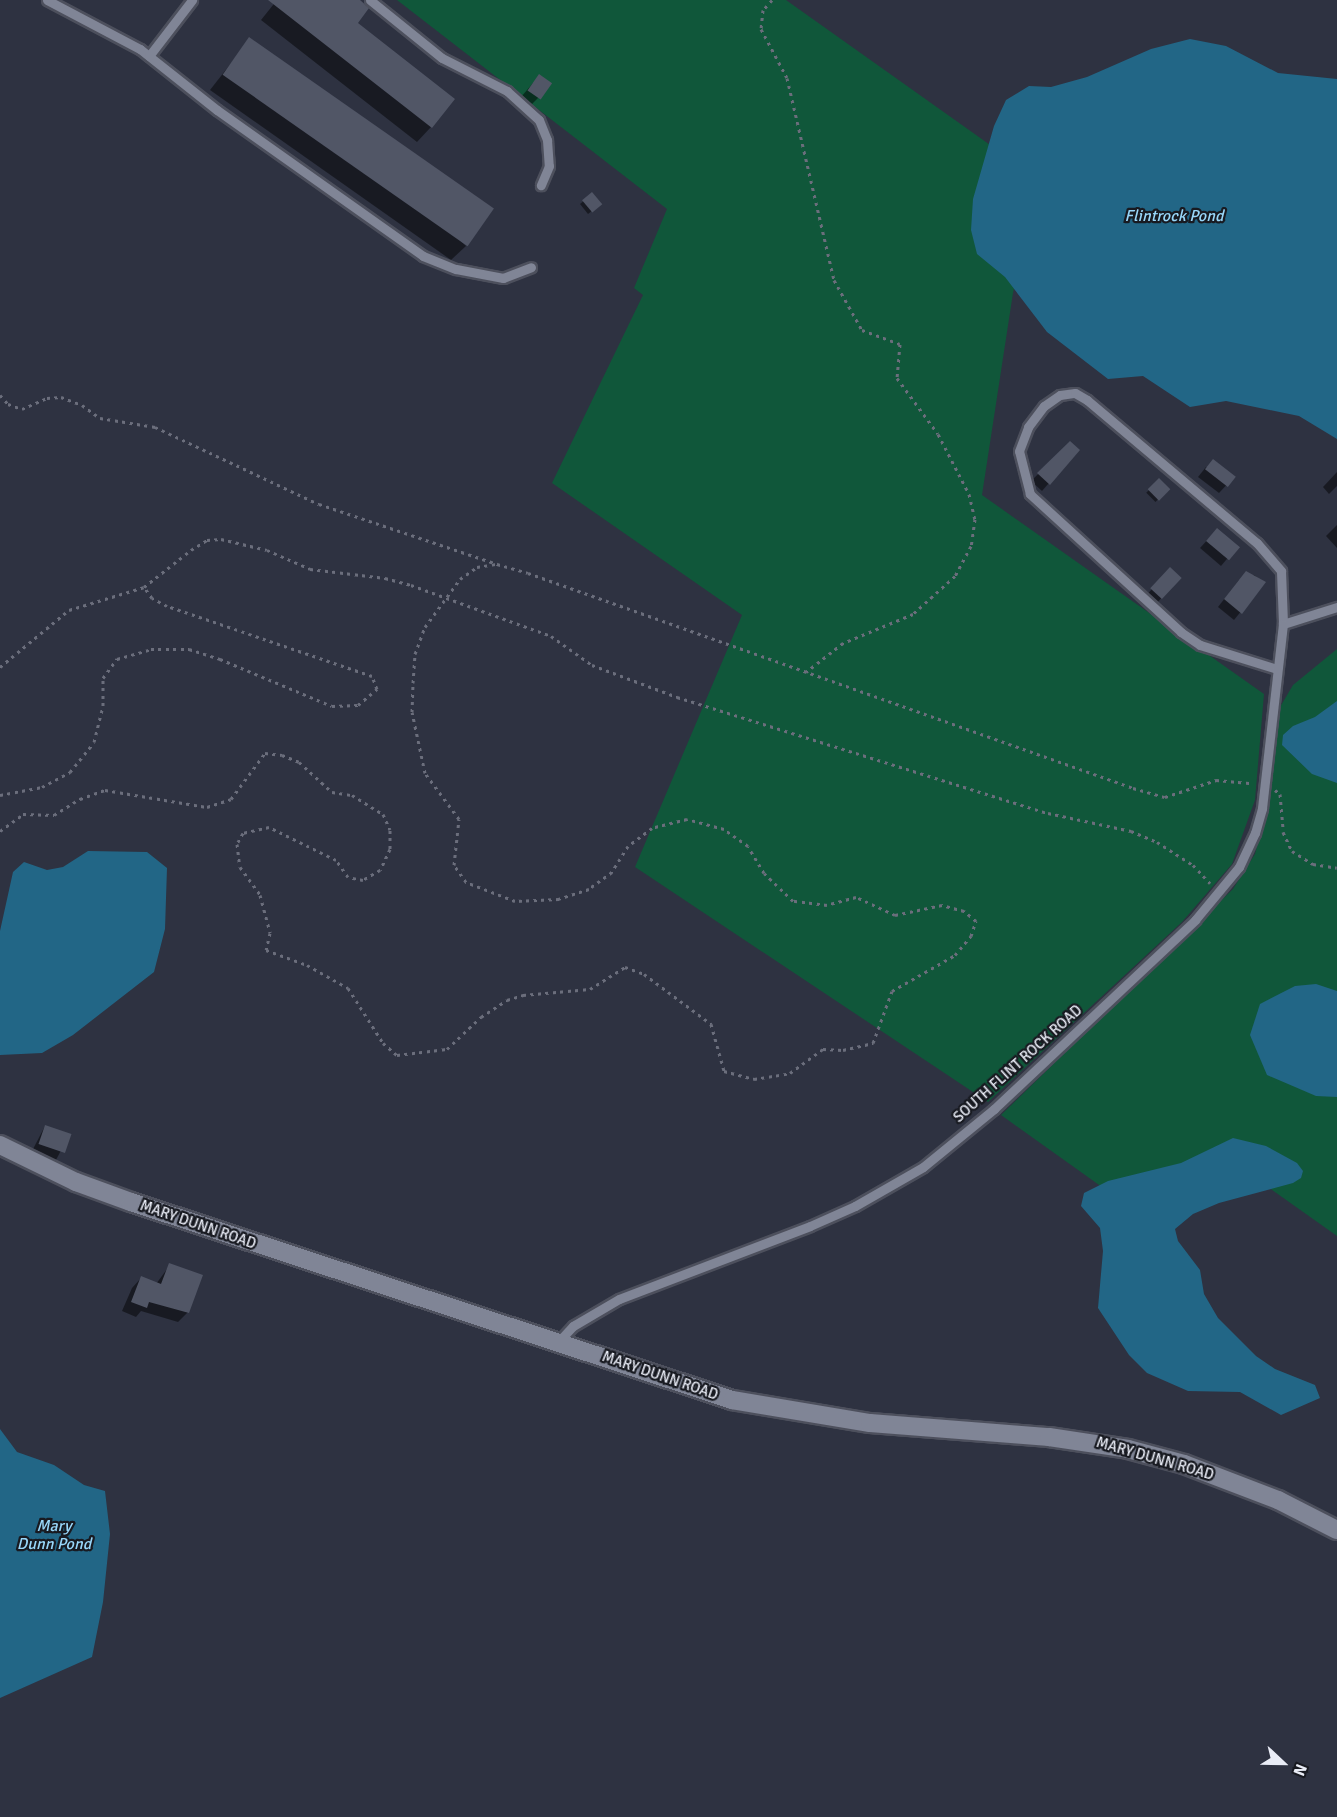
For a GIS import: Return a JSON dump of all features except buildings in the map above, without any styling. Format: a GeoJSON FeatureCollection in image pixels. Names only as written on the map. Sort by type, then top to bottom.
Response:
{"type":"FeatureCollection","features":[{"type":"Feature","properties":{"kind":"street","name":"MARY DUNN ROAD"},"geometry":{"type":"LineString","coordinates":[[0,1145],[76,1182],[131,1202],[345,1275],[559,1341],[680,1384],[772,1409],[930,1430],[1049,1437],[1128,1449],[1184,1464],[1278,1500],[1337,1530]]}},
{"type":"Feature","properties":{"kind":"lane"},"geometry":{"type":"LineString","coordinates":[[47,0],[119,35],[319,184],[423,256],[456,269],[503,278],[531,267]]}},
{"type":"Feature","properties":{"kind":"lane"},"geometry":{"type":"LineString","coordinates":[[149,56],[192,0]]}},
{"type":"Feature","properties":{"kind":"lane"},"geometry":{"type":"LineString","coordinates":[[370,0],[442,58],[507,91],[539,120],[547,140],[549,166],[540,185]]}},
{"type":"Feature","properties":{"kind":"lane","name":"SOUTH FLINT ROCK ROAD"},"geometry":{"type":"LineString","coordinates":[[559,1341],[573,1326],[618,1299],[828,1218],[923,1167],[994,1109],[1220,893],[1239,867],[1255,833],[1264,786],[1283,624],[1281,571],[1257,543],[1087,400],[1075,393],[1044,406],[1028,427],[1019,451],[1030,494],[1181,632],[1200,645],[1277,669]]}},
{"type":"Feature","properties":{"kind":"lane"},"geometry":{"type":"LineString","coordinates":[[1283,624],[1337,607]]}},
{"type":"Feature","properties":{"kind":"path"},"geometry":{"type":"LineString","coordinates":[[772,0],[763,10],[761,28],[787,78],[805,167],[834,280],[862,330],[900,344],[897,378],[938,434],[969,494],[975,519],[971,546],[955,576],[921,607],[883,630],[843,643],[806,672]]}},
{"type":"Feature","properties":{"kind":"path"},"geometry":{"type":"LineString","coordinates":[[0,395],[8,404],[22,409],[47,398],[61,398],[82,405],[100,418],[155,427],[319,504],[806,672],[962,730],[1165,797],[1216,780],[1264,786],[1280,794],[1283,832],[1292,851],[1313,864],[1337,868]]}},
{"type":"Feature","properties":{"kind":"path"},"geometry":{"type":"LineString","coordinates":[[0,667],[69,610],[144,587],[207,540],[221,539],[267,550],[310,569],[385,578],[551,636],[583,660],[612,674],[647,682],[710,708],[1048,813],[1131,831],[1157,842],[1193,865],[1220,893]]}},
{"type":"Feature","properties":{"kind":"path"},"geometry":{"type":"LineString","coordinates":[[0,831],[23,814],[54,815],[80,799],[105,790],[207,807],[231,799],[265,753],[299,762],[332,792],[352,795],[383,814],[390,830],[390,849],[380,870],[363,880],[348,877],[336,860],[269,828],[243,834],[237,844],[240,867],[260,895],[270,933],[266,950],[307,965],[348,988],[383,1043],[397,1054],[447,1048],[481,1017],[507,1000],[524,995],[590,989],[626,967],[644,974],[711,1024],[724,1071],[741,1078],[773,1078],[790,1073],[823,1049],[843,1050],[873,1043],[892,991],[955,956],[971,936],[976,921],[964,911],[942,905],[895,915],[856,897],[827,905],[794,901],[764,873],[748,846],[724,829],[687,819],[652,828],[628,846],[612,872],[589,888],[559,899],[515,901],[466,882],[454,865],[459,819],[425,773],[412,712],[415,654],[425,627],[460,579],[477,567],[497,564]]}},
{"type":"Feature","properties":{"kind":"path"},"geometry":{"type":"LineString","coordinates":[[0,795],[42,787],[70,772],[94,742],[103,706],[103,678],[117,659],[151,649],[189,650],[220,659],[332,706],[358,705],[377,689],[372,676],[167,606],[152,598],[144,587]]}},
{"type":"Feature","properties":{"kind":"green space"},"geometry":{"type":"Polygon","coordinates":[[[397,0],[786,0],[1038,179],[1013,293],[982,495],[1264,694],[1255,800],[1232,864],[1182,922],[988,1102],[635,867],[742,615],[552,483],[643,295],[634,288],[667,209],[397,0]]]}},
{"type":"Feature","properties":{"kind":"green space"},"geometry":{"type":"Polygon","coordinates":[[[1337,649],[1337,1236],[1223,1155],[1165,1232],[1001,1115],[1233,889],[1255,854],[1268,803],[1280,707],[1293,685],[1337,649]]]}},
{"type":"Feature","properties":{"kind":"water","name":"Flintrock Pond"},"geometry":{"type":"Polygon","coordinates":[[[1190,39],[1226,46],[1278,73],[1337,79],[1337,439],[1299,416],[1226,401],[1190,407],[1143,376],[1108,379],[1047,332],[1005,277],[977,254],[971,230],[973,199],[994,126],[1006,100],[1029,86],[1051,87],[1087,77],[1151,49],[1190,39]]]}},
{"type":"Feature","properties":{"kind":"water"},"geometry":{"type":"Polygon","coordinates":[[[1337,701],[1337,783],[1312,774],[1282,745],[1283,735],[1293,726],[1315,717],[1337,701]]]}},
{"type":"Feature","properties":{"kind":"water"},"geometry":{"type":"Polygon","coordinates":[[[88,851],[147,852],[167,868],[165,929],[154,972],[73,1035],[42,1053],[0,1055],[0,931],[13,872],[24,862],[47,870],[63,867],[88,851]]]}},
{"type":"Feature","properties":{"kind":"water"},"geometry":{"type":"Polygon","coordinates":[[[1316,984],[1337,991],[1337,1097],[1316,1096],[1267,1075],[1250,1035],[1260,1004],[1295,986],[1316,984]]]}},
{"type":"Feature","properties":{"kind":"water"},"geometry":{"type":"Polygon","coordinates":[[[1233,1138],[1266,1146],[1297,1163],[1303,1171],[1301,1178],[1293,1183],[1219,1203],[1193,1214],[1175,1229],[1178,1241],[1200,1270],[1204,1294],[1218,1318],[1256,1356],[1275,1369],[1315,1385],[1320,1398],[1281,1415],[1240,1392],[1188,1391],[1147,1373],[1129,1355],[1098,1308],[1103,1251],[1100,1228],[1081,1206],[1084,1193],[1108,1181],[1181,1163],[1233,1138]]]}},
{"type":"Feature","properties":{"kind":"water","name":"Mary Dunn Pond"},"geometry":{"type":"Polygon","coordinates":[[[0,1429],[17,1452],[54,1465],[84,1485],[105,1491],[110,1534],[103,1602],[92,1657],[0,1698],[0,1429]]]}}]}
